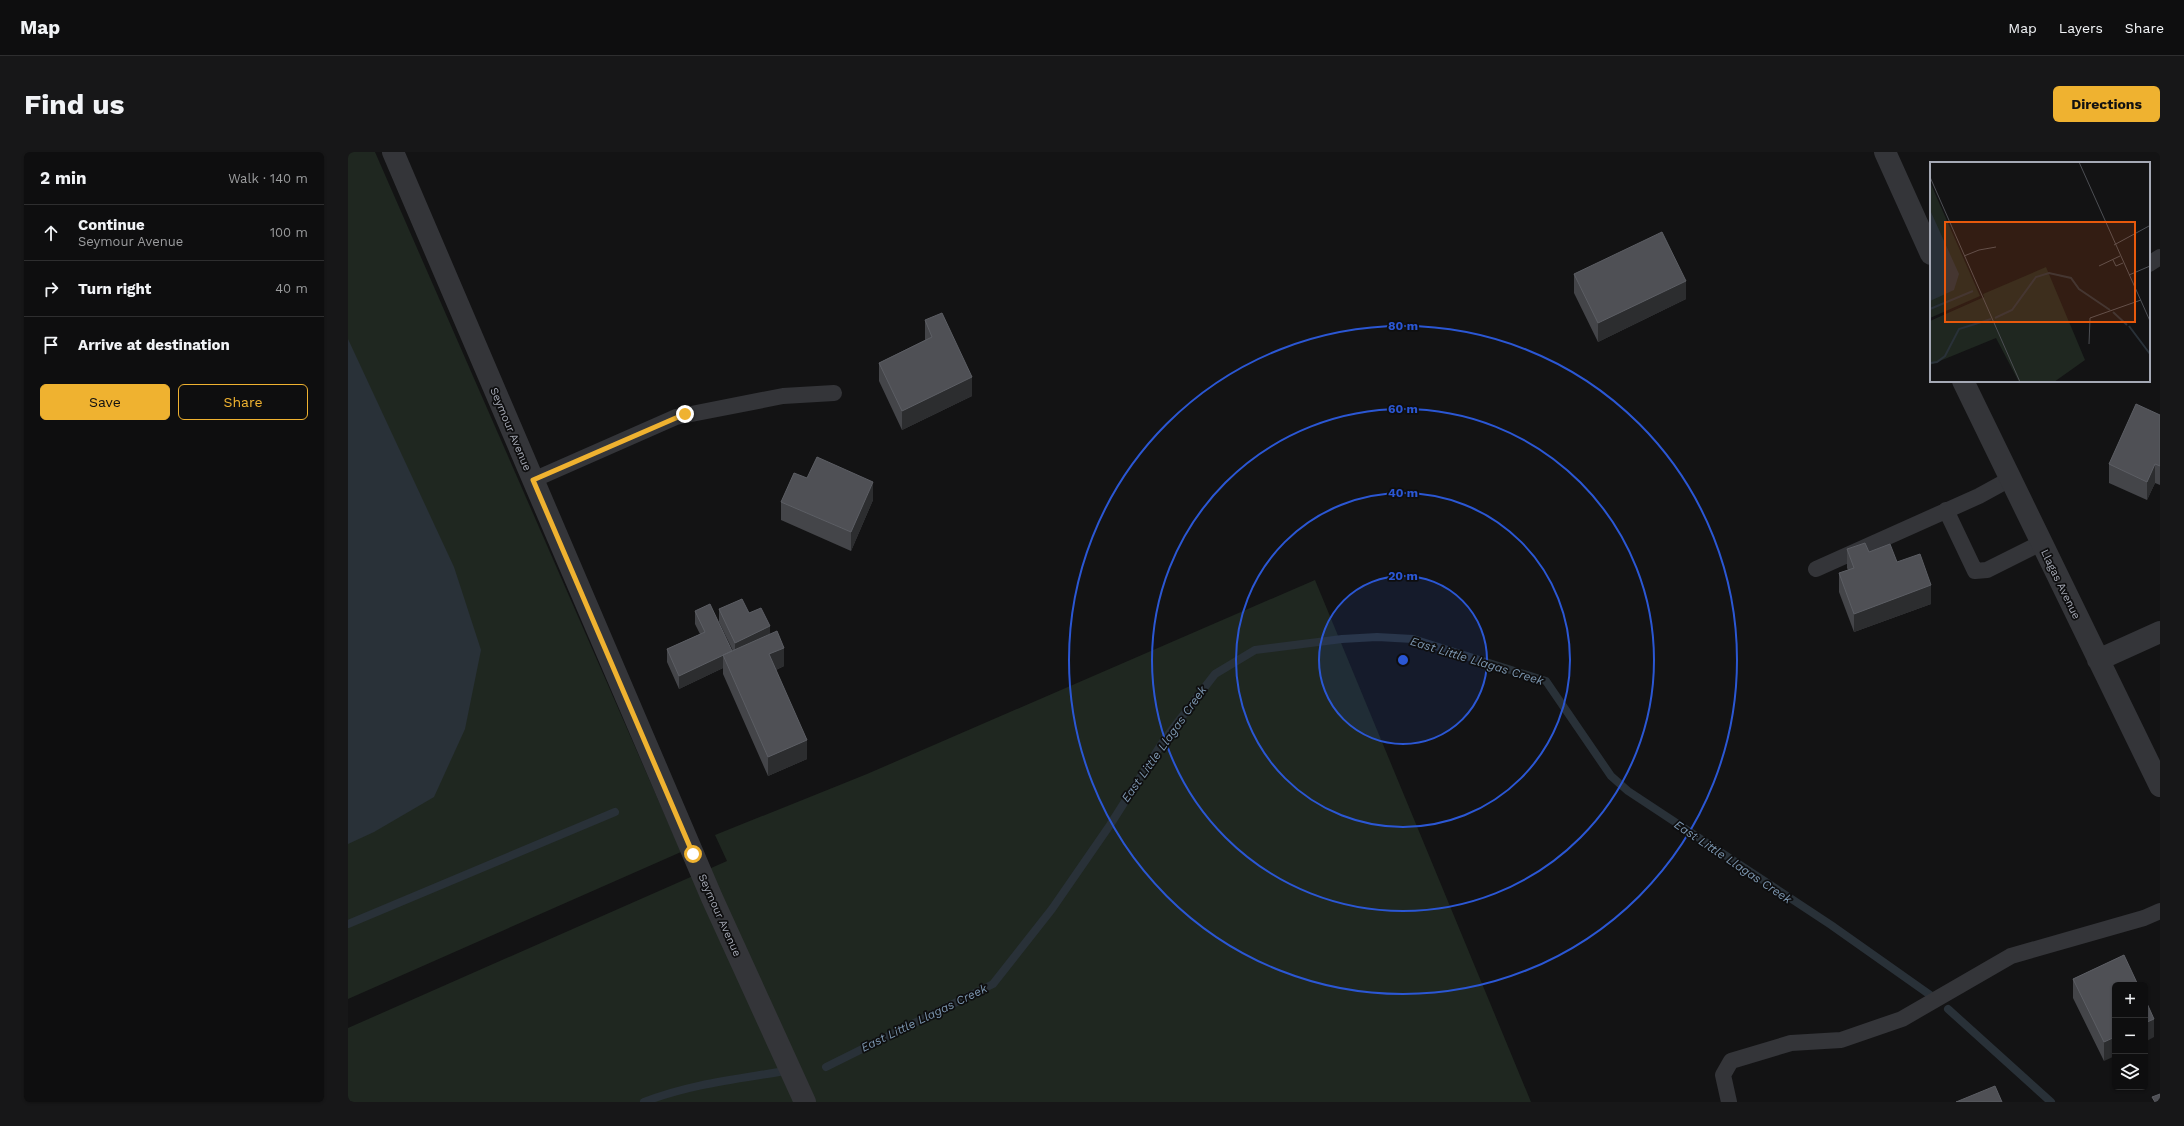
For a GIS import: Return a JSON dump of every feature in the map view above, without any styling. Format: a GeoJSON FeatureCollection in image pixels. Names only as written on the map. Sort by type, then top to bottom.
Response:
{"type":"FeatureCollection","features":[{"type":"Feature","properties":{"kind":"street","name":"Seymour Avenue"},"geometry":{"type":"LineString","coordinates":[[393,152],[712,898],[804,1102]]}},
{"type":"Feature","properties":{"kind":"street"},"geometry":{"type":"LineString","coordinates":[[1885,152],[1930,252]]}},
{"type":"Feature","properties":{"kind":"street","name":"Llagas Avenue"},"geometry":{"type":"LineString","coordinates":[[1963,382],[2160,786]]}},
{"type":"Feature","properties":{"kind":"street"},"geometry":{"type":"LineString","coordinates":[[2098,660],[2160,632]]}},
{"type":"Feature","properties":{"kind":"lane"},"geometry":{"type":"LineString","coordinates":[[2150,263],[2160,257]]}},
{"type":"Feature","properties":{"kind":"lane"},"geometry":{"type":"LineString","coordinates":[[533,480],[676,417],[783,396],[834,393]]}},
{"type":"Feature","properties":{"kind":"lane"},"geometry":{"type":"LineString","coordinates":[[1816,568],[1946,510],[2010,479]]}},
{"type":"Feature","properties":{"kind":"lane"},"geometry":{"type":"LineString","coordinates":[[1946,510],[1975,571],[1987,570],[2041,543]]}},
{"type":"Feature","properties":{"kind":"lane"},"geometry":{"type":"LineString","coordinates":[[1730,1102],[1722,1076],[1731,1061],[1791,1043],[1840,1040],[1902,1019],[2011,956],[2144,918],[2160,911]]}},
{"type":"Feature","properties":{"kind":"shaded area"},"geometry":{"type":"Polygon","coordinates":[[[348,152],[375,152],[681,852],[348,999],[348,152]]]}},
{"type":"Feature","properties":{"kind":"shaded area"},"geometry":{"type":"Polygon","coordinates":[[[348,339],[454,567],[481,650],[465,729],[434,797],[374,832],[348,844],[348,339]]]}},
{"type":"Feature","properties":{"kind":"shaded area"},"geometry":{"type":"Polygon","coordinates":[[[1315,580],[1531,1102],[348,1102],[348,1028],[727,861],[715,835],[867,774],[1315,580]]]}},
{"type":"Feature","properties":{"kind":"building"},"geometry":{"type":"Polygon","coordinates":[[[1662,232],[1686,281],[1598,323],[1574,274],[1662,232]]]}},
{"type":"Feature","properties":{"kind":"building"},"geometry":{"type":"Polygon","coordinates":[[[942,313],[972,377],[902,411],[879,363],[932,337],[925,320],[942,313]]]}},
{"type":"Feature","properties":{"kind":"building"},"geometry":{"type":"Polygon","coordinates":[[[2136,404],[2160,415],[2160,466],[2155,464],[2147,482],[2109,464],[2136,404]]]}},
{"type":"Feature","properties":{"kind":"building"},"geometry":{"type":"Polygon","coordinates":[[[817,457],[873,482],[851,532],[781,502],[794,473],[807,478],[817,457]]]}},
{"type":"Feature","properties":{"kind":"building"},"geometry":{"type":"Polygon","coordinates":[[[1865,543],[1869,552],[1890,544],[1897,562],[1920,554],[1931,585],[1854,614],[1839,573],[1854,568],[1847,549],[1865,543]]]}},
{"type":"Feature","properties":{"kind":"building"},"geometry":{"type":"Polygon","coordinates":[[[742,599],[749,613],[761,608],[770,626],[735,643],[719,609],[742,599]]]}},
{"type":"Feature","properties":{"kind":"building"},"geometry":{"type":"Polygon","coordinates":[[[710,604],[732,651],[679,676],[667,649],[705,632],[695,611],[710,604]]]}},
{"type":"Feature","properties":{"kind":"building"},"geometry":{"type":"Polygon","coordinates":[[[777,631],[784,648],[769,654],[807,740],[768,757],[723,655],[777,631]]]}},
{"type":"Feature","properties":{"kind":"building"},"geometry":{"type":"Polygon","coordinates":[[[2124,955],[2137,982],[2112,982],[2112,1038],[2104,1042],[2073,979],[2124,955]]]}},
{"type":"Feature","properties":{"kind":"building"},"geometry":{"type":"Polygon","coordinates":[[[2148,1006],[2154,1019],[2148,1022],[2148,1006]]]}},
{"type":"Feature","properties":{"kind":"building"},"geometry":{"type":"Polygon","coordinates":[[[1995,1086],[2002,1102],[1956,1102],[1995,1086]]]}},
{"type":"Feature","properties":{"kind":"building"},"geometry":{"type":"Polygon","coordinates":[[[2160,1094],[2160,1102],[2155,1102],[2152,1097],[2160,1094]]]}},
{"type":"Feature","properties":{"kind":"waterway","name":"East Little Llagas Creek"},"geometry":{"type":"LineString","coordinates":[[826,1067],[993,984],[1052,909],[1110,825],[1164,740],[1215,674],[1255,650],[1342,639],[1377,637],[1413,639],[1546,681],[1611,776],[1628,791],[1831,925],[1933,997]]}},
{"type":"Feature","properties":{"kind":"waterway"},"geometry":{"type":"LineString","coordinates":[[348,924],[615,812]]}},
{"type":"Feature","properties":{"kind":"waterway"},"geometry":{"type":"LineString","coordinates":[[1948,1009],[2051,1102]]}},
{"type":"Feature","properties":{"kind":"waterway","name":"East Little Llagas Creek"},"geometry":{"type":"LineString","coordinates":[[644,1102],[696,1086],[785,1071]]}},
{"type":"Feature","properties":{"kind":"route"},"geometry":{"type":"LineString","coordinates":[[685,414],[533,480],[693,854]]}}]}
